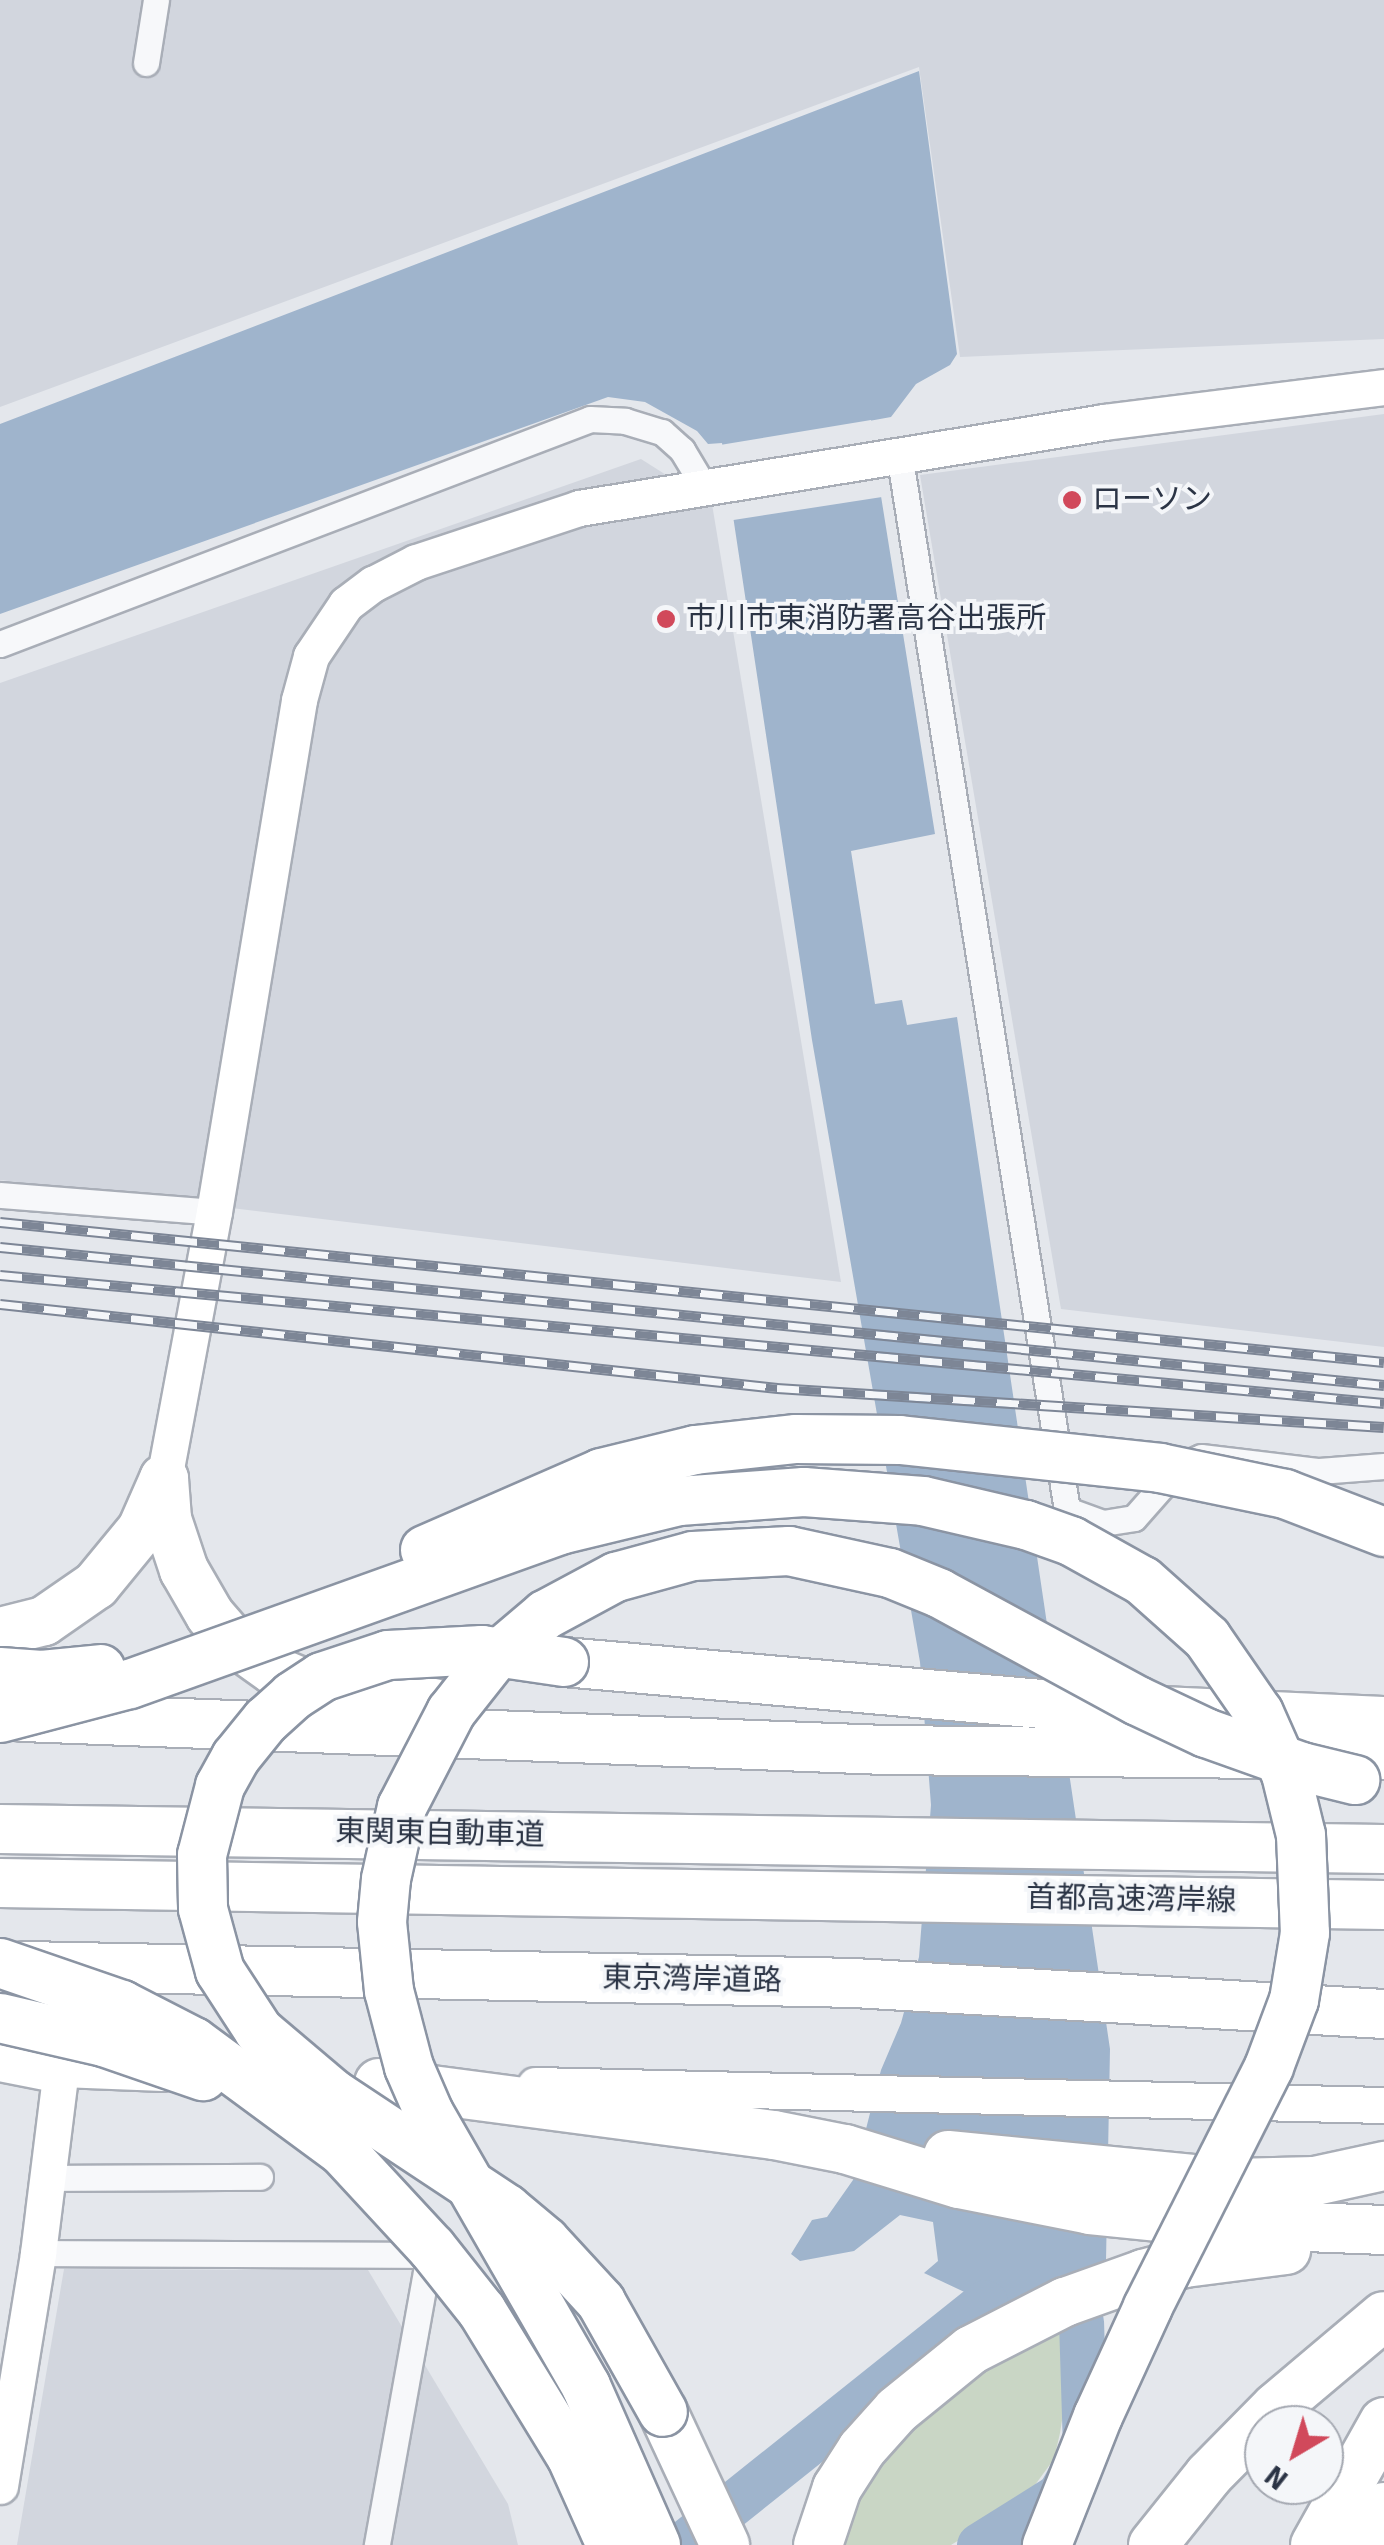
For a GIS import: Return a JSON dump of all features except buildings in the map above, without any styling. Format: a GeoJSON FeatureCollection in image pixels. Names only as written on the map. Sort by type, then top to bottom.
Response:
{"type":"FeatureCollection","features":[{"type":"Feature","properties":{"kind":"highway"},"geometry":{"type":"LineString","coordinates":[[0,1672],[42,1675],[97,1670],[193,1648],[299,1609],[544,1495],[650,1459],[796,1438],[950,1444],[1101,1460],[1246,1484],[1322,1505],[1384,1532]]}},
{"type":"Feature","properties":{"kind":"highway"},"geometry":{"type":"LineString","coordinates":[[950,1444],[1122,1472],[1225,1497],[1315,1530],[1384,1566]]}},
{"type":"Feature","properties":{"kind":"highway"},"geometry":{"type":"LineString","coordinates":[[0,1632],[44,1621],[96,1585],[142,1529],[164,1479]]}},
{"type":"Feature","properties":{"kind":"highway"},"geometry":{"type":"LineString","coordinates":[[164,1479],[176,1549],[210,1615],[255,1658],[301,1682],[366,1696],[628,1716],[885,1750]]}},
{"type":"Feature","properties":{"kind":"highway"},"geometry":{"type":"LineString","coordinates":[[0,1717],[130,1684],[560,1530],[679,1502],[804,1492],[923,1501],[1026,1524],[1071,1541],[1143,1581],[1207,1638],[1259,1713],[1286,1774],[1301,1836],[1305,1933],[1294,2000],[1269,2067],[1120,2369],[1047,2545]]}},
{"type":"Feature","properties":{"kind":"highway"},"geometry":{"type":"LineString","coordinates":[[656,2545],[586,2386],[453,2162],[429,2113],[409,2067],[389,1990],[382,1922],[386,1879],[402,1807],[431,1745],[492,1660],[545,1615],[616,1577],[693,1556],[789,1551],[890,1573],[939,1593],[1138,1701],[1206,1733],[1302,1767],[1384,1785]]}},
{"type":"Feature","properties":{"kind":"highway"},"geometry":{"type":"LineString","coordinates":[[725,2545],[663,2412],[601,2302],[545,2241],[507,2209],[289,2060],[258,2031],[234,1997],[209,1938],[202,1855],[220,1786],[236,1756],[266,1720],[322,1677],[354,1664],[422,1650],[482,1650],[674,1674],[902,1694],[1254,1718],[1384,1721]]}},
{"type":"Feature","properties":{"kind":"highway"},"geometry":{"type":"LineString","coordinates":[[0,1717],[885,1750],[1384,1755]]}},
{"type":"Feature","properties":{"kind":"highway","name":"東関東自動車道"},"geometry":{"type":"LineString","coordinates":[[0,1830],[880,1840]]}},
{"type":"Feature","properties":{"kind":"highway","name":"首都高速湾岸線"},"geometry":{"type":"LineString","coordinates":[[880,1840],[1384,1849]]}},
{"type":"Feature","properties":{"kind":"highway","name":"東関東自動車道"},"geometry":{"type":"LineString","coordinates":[[0,1883],[879,1894]]}},
{"type":"Feature","properties":{"kind":"highway","name":"首都高速湾岸線"},"geometry":{"type":"LineString","coordinates":[[879,1894],[1384,1905]]}},
{"type":"Feature","properties":{"kind":"highway"},"geometry":{"type":"LineString","coordinates":[[0,1965],[122,2005],[194,2042],[289,2108],[343,2152],[432,2248],[482,2311],[571,2456],[612,2545]]}},
{"type":"Feature","properties":{"kind":"highway","name":"東京湾岸道路"},"geometry":{"type":"LineString","coordinates":[[0,1965],[854,1983],[1384,2014]]}},
{"type":"Feature","properties":{"kind":"highway"},"geometry":{"type":"LineString","coordinates":[[0,2018],[104,2042],[188,2070],[271,2106],[448,2206],[526,2261],[588,2316],[663,2412]]}},
{"type":"Feature","properties":{"kind":"highway"},"geometry":{"type":"LineString","coordinates":[[0,2058],[61,2070]]}},
{"type":"Feature","properties":{"kind":"highway"},"geometry":{"type":"LineString","coordinates":[[379,2083],[628,2113],[845,2149],[904,2151],[1234,2183],[1315,2181],[1384,2166]]}},
{"type":"Feature","properties":{"kind":"highway"},"geometry":{"type":"LineString","coordinates":[[845,2149],[959,2184],[1090,2210],[1228,2224],[1384,2230]]}},
{"type":"Feature","properties":{"kind":"highway"},"geometry":{"type":"LineString","coordinates":[[818,2545],[837,2488],[862,2449],[896,2410],[935,2376],[1016,2326],[1102,2288],[1185,2263],[1384,2244]]}},
{"type":"Feature","properties":{"kind":"highway"},"geometry":{"type":"LineString","coordinates":[[1153,2545],[1209,2475],[1276,2408],[1384,2316]]}},
{"type":"Feature","properties":{"kind":"highway"},"geometry":{"type":"LineString","coordinates":[[1315,2545],[1384,2422]]}},
{"type":"Feature","properties":{"kind":"highway"},"geometry":{"type":"LineString","coordinates":[[1362,2545],[1384,2507]]}},
{"type":"Feature","properties":{"kind":"street"},"geometry":{"type":"LineString","coordinates":[[146,63],[156,0]]}},
{"type":"Feature","properties":{"kind":"street"},"geometry":{"type":"LineString","coordinates":[[164,1479],[214,1212],[299,700],[311,656],[346,604],[372,584],[416,562],[579,508],[888,455],[1384,387]]}},
{"type":"Feature","properties":{"kind":"street"},"geometry":{"type":"LineString","coordinates":[[0,644],[590,418],[625,421],[662,432],[713,484]]}},
{"type":"Feature","properties":{"kind":"street"},"geometry":{"type":"LineString","coordinates":[[888,455],[1067,1510],[1103,1523],[1134,1518],[1179,1467],[1201,1457],[1319,1471],[1384,1466]]}},
{"type":"Feature","properties":{"kind":"street"},"geometry":{"type":"LineString","coordinates":[[0,1195],[214,1212]]}},
{"type":"Feature","properties":{"kind":"street"},"geometry":{"type":"LineString","coordinates":[[0,2486],[49,2178],[61,2070],[379,2083],[766,2088],[1384,2105]]}},
{"type":"Feature","properties":{"kind":"street"},"geometry":{"type":"LineString","coordinates":[[49,2178],[260,2177]]}},
{"type":"Feature","properties":{"kind":"street"},"geometry":{"type":"LineString","coordinates":[[38,2253],[429,2255],[378,2545]]}},
{"type":"Feature","properties":{"kind":"shaded area"},"geometry":{"type":"Polygon","coordinates":[[[0,0],[1384,0],[1384,339],[960,357],[919,67],[0,407],[0,0]]]}},
{"type":"Feature","properties":{"kind":"shaded area"},"geometry":{"type":"Polygon","coordinates":[[[1384,414],[1384,1347],[1061,1309],[920,475],[1384,414]]]}},
{"type":"Feature","properties":{"kind":"shaded area"},"geometry":{"type":"Polygon","coordinates":[[[641,459],[712,504],[841,1282],[0,1180],[0,683],[641,459]]]}},
{"type":"Feature","properties":{"kind":"shaded area"},"geometry":{"type":"Polygon","coordinates":[[[64,2269],[368,2270],[508,2504],[518,2545],[17,2545],[64,2269]]]}},
{"type":"Feature","properties":{"kind":"green space"},"geometry":{"type":"Polygon","coordinates":[[[1061,2330],[1066,2395],[1060,2433],[1054,2459],[1024,2500],[951,2545],[841,2545],[855,2504],[904,2434],[978,2370],[1061,2330]]]}},
{"type":"Feature","properties":{"kind":"water"},"geometry":{"type":"Polygon","coordinates":[[[919,71],[957,354],[950,365],[916,384],[891,417],[869,421],[935,834],[851,851],[875,1004],[902,1000],[907,1025],[957,1017],[1110,2049],[1106,2261],[1098,2316],[1056,2335],[924,2273],[938,2261],[933,2222],[900,2215],[854,2251],[800,2261],[791,2254],[812,2220],[827,2217],[853,2180],[881,2070],[901,2023],[919,1957],[931,1805],[920,1662],[812,1040],[722,443],[708,444],[697,431],[645,402],[608,397],[0,614],[0,424],[919,71]]]}},
{"type":"Feature","properties":{"kind":"pier"},"geometry":{"type":"Polygon","coordinates":[[[871,420],[882,497],[727,521],[720,445],[871,420]]]}},
{"type":"Feature","properties":{"kind":"waterway"},"geometry":{"type":"LineString","coordinates":[[681,2545],[985,2302]]}},
{"type":"Feature","properties":{"kind":"waterway"},"geometry":{"type":"LineString","coordinates":[[979,2545],[1059,2495],[1085,2448],[1081,2322]]}},
{"type":"Feature","properties":{"kind":"railway"},"geometry":{"type":"LineString","coordinates":[[0,1222],[1384,1362]]}},
{"type":"Feature","properties":{"kind":"railway"},"geometry":{"type":"LineString","coordinates":[[0,1247],[1384,1385]]}},
{"type":"Feature","properties":{"kind":"railway"},"geometry":{"type":"LineString","coordinates":[[0,1275],[1384,1403]]}},
{"type":"Feature","properties":{"kind":"railway"},"geometry":{"type":"LineString","coordinates":[[0,1304],[777,1388],[1384,1427]]}},
{"type":"Feature","properties":{"kind":"place","name":"ローソン"},"geometry":{"type":"Point","coordinates":[1072,500]}},
{"type":"Feature","properties":{"kind":"place","name":"市川市東消防署高谷出張所"},"geometry":{"type":"Point","coordinates":[666,619]}}]}
